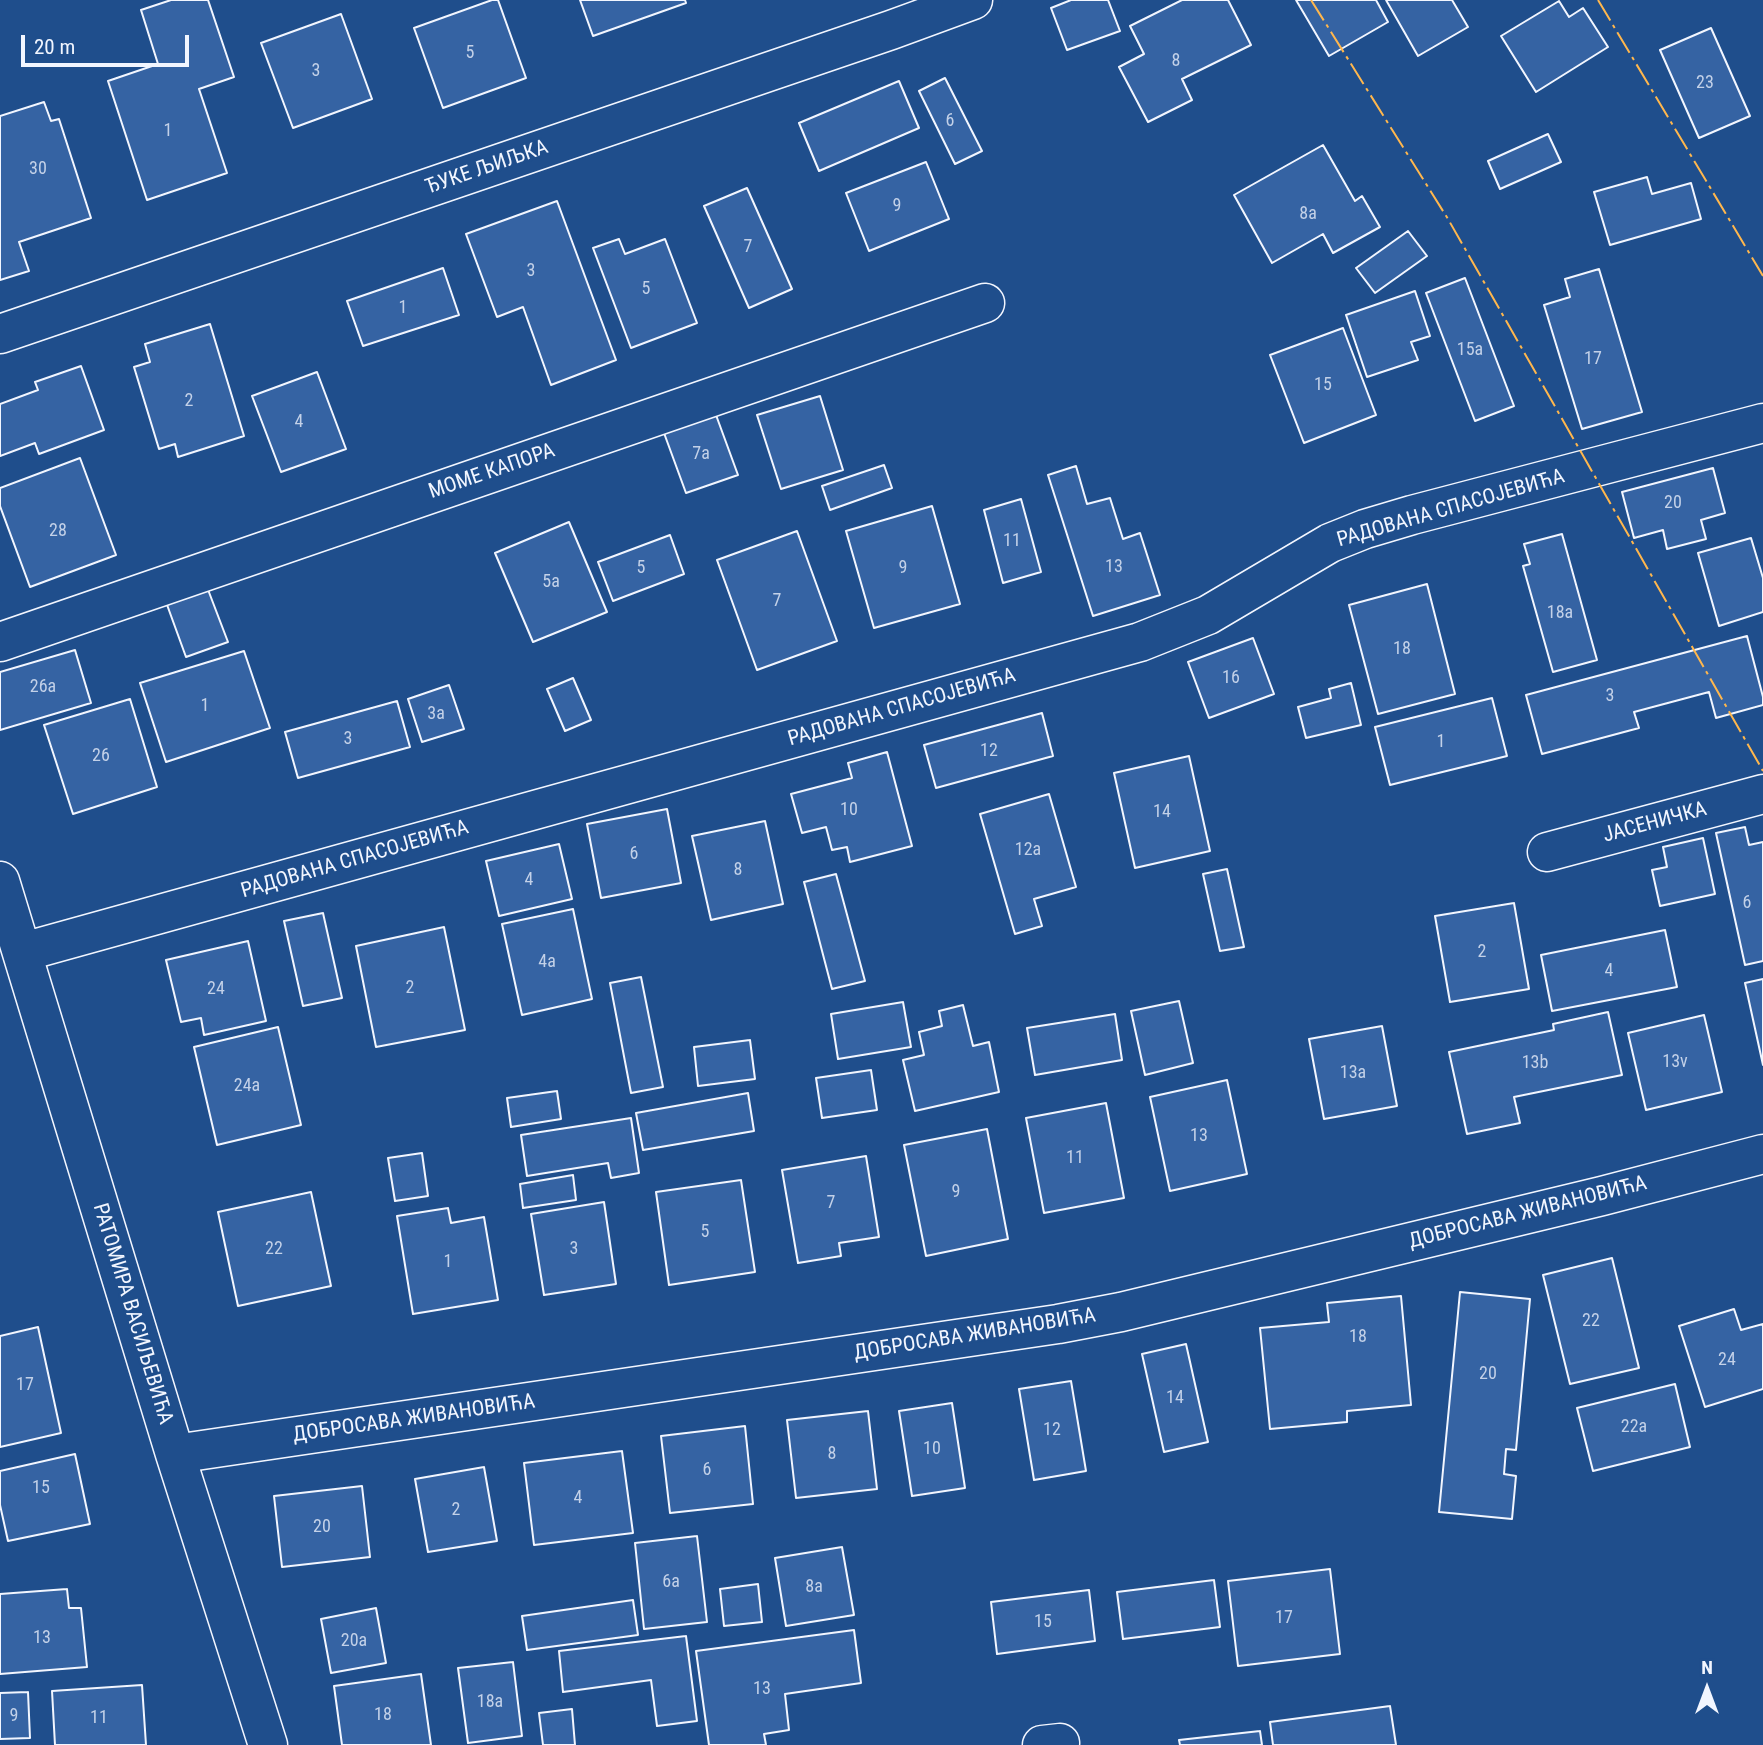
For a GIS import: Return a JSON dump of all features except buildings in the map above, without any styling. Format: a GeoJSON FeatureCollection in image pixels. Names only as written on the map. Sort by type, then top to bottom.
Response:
{"type":"FeatureCollection","features":[{"type":"Feature","properties":{"kind":"street","name":"ЂУКЕ ЉИЉКА"},"geometry":{"type":"LineString","coordinates":[[0,334],[973,0]]}},
{"type":"Feature","properties":{"kind":"street","name":"МОМЕ КАПОРА"},"geometry":{"type":"LineString","coordinates":[[0,642],[985,303]]}},
{"type":"Feature","properties":{"kind":"street","name":"РАДОВАНА СПАСОЈЕВИЋА"},"geometry":{"type":"LineString","coordinates":[[23,952],[1140,642],[1208,615],[1330,543],[1366,529],[1763,423]]}},
{"type":"Feature","properties":{"kind":"street","name":"ЈАСЕНИЧКА"},"geometry":{"type":"LineString","coordinates":[[1547,852],[1763,794]]}},
{"type":"Feature","properties":{"kind":"street","name":"РАТОМИРА ВАСИЉЕВИЋА"},"geometry":{"type":"LineString","coordinates":[[0,881],[174,1454],[268,1745]]}},
{"type":"Feature","properties":{"kind":"street","name":"ДОБРОСАВА ЖИВАНОВИЋА"},"geometry":{"type":"LineString","coordinates":[[174,1454],[1084,1319],[1589,1199],[1763,1154]]}},
{"type":"Feature","properties":{"kind":"power"},"geometry":{"type":"LineString","coordinates":[[1311,0],[1448,219],[1763,771]]}},
{"type":"Feature","properties":{"kind":"power"},"geometry":{"type":"LineString","coordinates":[[1598,0],[1763,276]]}}]}
